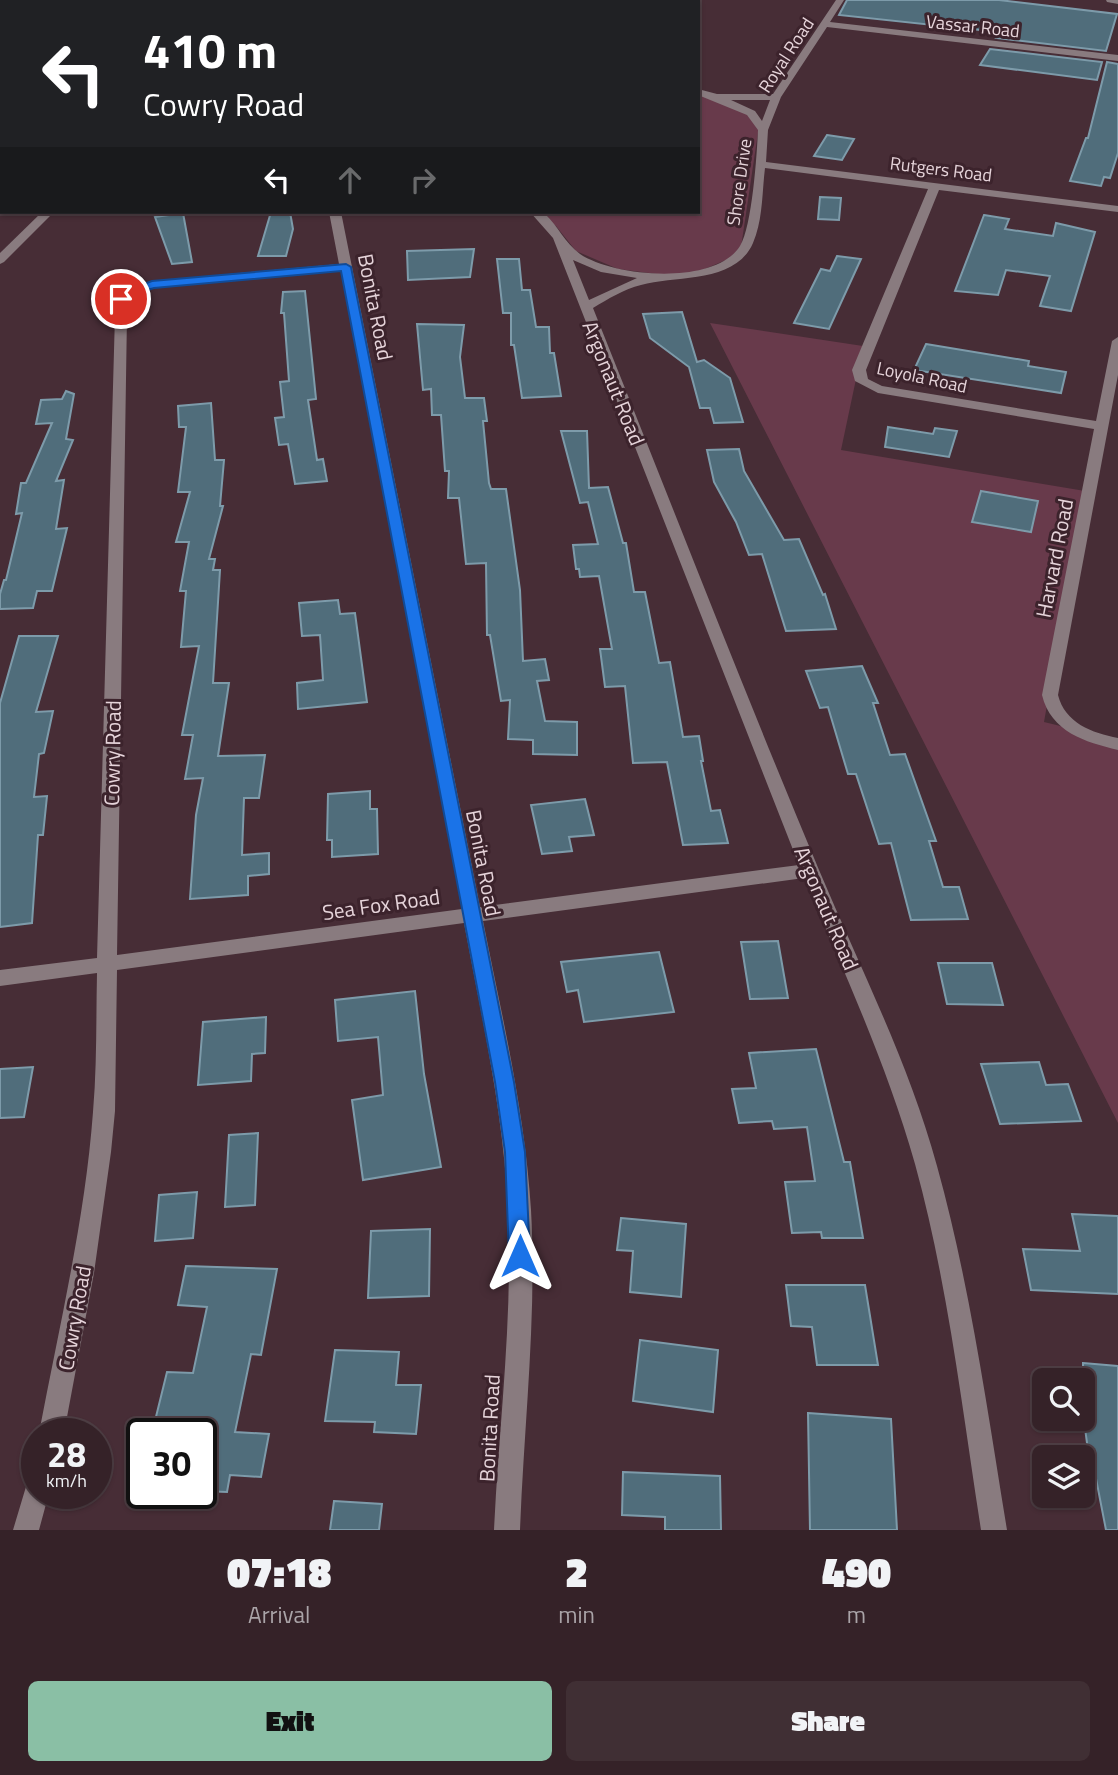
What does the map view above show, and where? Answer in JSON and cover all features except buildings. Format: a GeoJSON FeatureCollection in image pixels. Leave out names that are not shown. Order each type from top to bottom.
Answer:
{"type":"FeatureCollection","features":[{"type":"Feature","properties":{"kind":"street","name":"Royal Road"},"geometry":{"type":"LineString","coordinates":[[763,130],[776,97],[840,0]]}},
{"type":"Feature","properties":{"kind":"street"},"geometry":{"type":"LineString","coordinates":[[1110,0],[1118,1]]}},
{"type":"Feature","properties":{"kind":"street","name":"Vassar Road"},"geometry":{"type":"LineString","coordinates":[[824,24],[1118,58]]}},
{"type":"Feature","properties":{"kind":"street","name":"Shore Drive"},"geometry":{"type":"LineString","coordinates":[[558,237],[585,308],[618,289],[662,276],[711,269],[734,258],[743,249],[755,206],[763,130],[751,113],[717,97],[700,93]]}},
{"type":"Feature","properties":{"kind":"street","name":"Shore Drive"},"geometry":{"type":"LineString","coordinates":[[717,97],[776,97]]}},
{"type":"Feature","properties":{"kind":"street","name":"Rutgers Road"},"geometry":{"type":"LineString","coordinates":[[759,164],[1118,209]]}},
{"type":"Feature","properties":{"kind":"street","name":"Loyola Road"},"geometry":{"type":"LineString","coordinates":[[935,186],[859,370],[862,381],[878,389],[1101,426]]}},
{"type":"Feature","properties":{"kind":"street"},"geometry":{"type":"LineString","coordinates":[[0,260],[46,214]]}},
{"type":"Feature","properties":{"kind":"street","name":"Bonita Road"},"geometry":{"type":"LineString","coordinates":[[335,214],[505,1082],[515,1152],[520,1228],[520,1311],[506,1530]]}},
{"type":"Feature","properties":{"kind":"street","name":"Shore Drive"},"geometry":{"type":"LineString","coordinates":[[539,214],[546,218],[568,251],[595,265],[638,275],[662,276]]}},
{"type":"Feature","properties":{"kind":"street","name":"Cowry Road"},"geometry":{"type":"LineString","coordinates":[[54,1418],[72,1341],[95,1197],[104,1111],[119,467],[121,315],[117,306],[128,293],[152,285],[346,267]]}},
{"type":"Feature","properties":{"kind":"street","name":"Argonaut Road"},"geometry":{"type":"LineString","coordinates":[[585,308],[810,870],[880,1032],[926,1165],[953,1279],[994,1530]]}},
{"type":"Feature","properties":{"kind":"street","name":"Harvard Road"},"geometry":{"type":"LineString","coordinates":[[1118,341],[1050,695],[1057,713],[1069,725],[1086,735],[1118,744]]}},
{"type":"Feature","properties":{"kind":"street","name":"Sea Fox Road"},"geometry":{"type":"LineString","coordinates":[[0,978],[810,870]]}},
{"type":"Feature","properties":{"kind":"street"},"geometry":{"type":"LineString","coordinates":[[26,1530],[32,1509]]}},
{"type":"Feature","properties":{"kind":"shaded area"},"geometry":{"type":"Polygon","coordinates":[[[700,95],[760,119],[740,254],[700,271],[685,274],[618,269],[576,251],[556,226],[531,214],[700,214],[700,95]]]}},
{"type":"Feature","properties":{"kind":"shaded area"},"geometry":{"type":"Polygon","coordinates":[[[710,323],[863,346],[841,450],[1085,491],[1044,722],[1118,740],[1118,1123],[710,323]]]}},
{"type":"Feature","properties":{"kind":"route"},"geometry":{"type":"LineString","coordinates":[[121,299],[139,288],[152,285],[346,267],[505,1082],[515,1152],[520,1256]]}}]}
